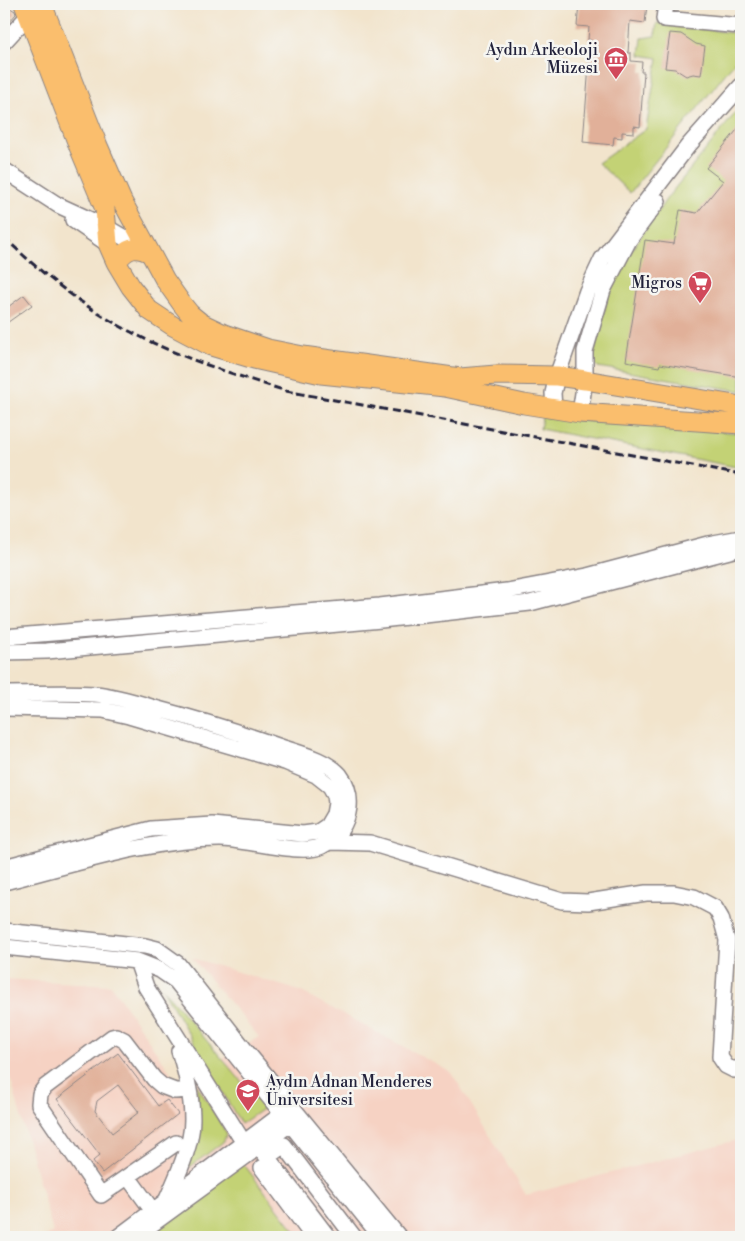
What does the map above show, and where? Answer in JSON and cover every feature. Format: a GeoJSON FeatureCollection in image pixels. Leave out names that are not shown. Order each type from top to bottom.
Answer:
{"type":"FeatureCollection","features":[{"type":"Feature","properties":{"kind":"main road"},"geometry":{"type":"LineString","coordinates":[[31,8],[79,147],[106,209],[107,236],[116,262],[149,310],[173,326],[211,346],[254,359],[321,374],[444,387],[580,413],[741,424]]}},
{"type":"Feature","properties":{"kind":"main road"},"geometry":{"type":"LineString","coordinates":[[31,8],[98,146],[145,250],[182,304],[201,323],[224,334],[268,349],[303,356],[460,378],[496,375],[557,376],[741,406]]}},
{"type":"Feature","properties":{"kind":"main road"},"geometry":{"type":"LineString","coordinates":[[116,262],[122,254],[132,249],[145,250]]}},
{"type":"Feature","properties":{"kind":"main road"},"geometry":{"type":"LineString","coordinates":[[138,295],[148,297],[155,294],[166,280]]}},
{"type":"Feature","properties":{"kind":"main road"},"geometry":{"type":"LineString","coordinates":[[602,413],[599,402],[600,392],[606,383]]}},
{"type":"Feature","properties":{"kind":"street"},"geometry":{"type":"LineString","coordinates":[[666,4],[664,18],[741,26]]}},
{"type":"Feature","properties":{"kind":"street"},"geometry":{"type":"LineString","coordinates":[[6,36],[31,8]]}},
{"type":"Feature","properties":{"kind":"street"},"geometry":{"type":"LineString","coordinates":[[554,409],[557,376],[587,292],[602,258],[688,146],[741,86]]}},
{"type":"Feature","properties":{"kind":"street"},"geometry":{"type":"LineString","coordinates":[[580,413],[585,380],[585,351],[603,290],[629,240],[681,170],[741,100]]}},
{"type":"Feature","properties":{"kind":"street"},"geometry":{"type":"LineString","coordinates":[[4,170],[107,236],[145,250]]}},
{"type":"Feature","properties":{"kind":"street"},"geometry":{"type":"LineString","coordinates":[[4,638],[380,606],[507,591],[587,576],[708,544],[741,538]]}},
{"type":"Feature","properties":{"kind":"street"},"geometry":{"type":"LineString","coordinates":[[4,652],[47,651],[382,620],[530,603],[741,548]]}},
{"type":"Feature","properties":{"kind":"street"},"geometry":{"type":"LineString","coordinates":[[4,694],[96,694],[123,699],[224,727],[312,758],[330,767],[340,776],[346,786],[350,799],[346,821],[339,834],[319,848],[302,848],[221,839],[153,845],[4,882]]}},
{"type":"Feature","properties":{"kind":"street"},"geometry":{"type":"LineString","coordinates":[[4,708],[103,710],[138,718],[286,762],[316,775],[330,786],[335,795],[336,803],[334,814],[327,826],[318,832],[302,834],[212,825],[151,829],[4,867]]}},
{"type":"Feature","properties":{"kind":"street"},"geometry":{"type":"LineString","coordinates":[[346,821],[370,842]]}},
{"type":"Feature","properties":{"kind":"street"},"geometry":{"type":"LineString","coordinates":[[330,842],[370,842],[562,901],[588,902],[646,893],[674,893],[694,897],[715,908],[721,918],[727,940],[720,1057],[726,1066],[734,1070],[741,1067]]}},
{"type":"Feature","properties":{"kind":"street"},"geometry":{"type":"LineString","coordinates":[[4,931],[135,945],[157,950],[178,964],[289,1117],[381,1237]]}},
{"type":"Feature","properties":{"kind":"street"},"geometry":{"type":"LineString","coordinates":[[4,946],[137,962],[160,970],[176,981],[289,1117],[399,1237]]}},
{"type":"Feature","properties":{"kind":"street"},"geometry":{"type":"LineString","coordinates":[[137,962],[146,987],[174,1032],[313,1237]]}},
{"type":"Feature","properties":{"kind":"street"},"geometry":{"type":"LineString","coordinates":[[135,1237],[156,1215],[166,1200],[181,1168],[191,1136],[189,1090],[174,1032]]}},
{"type":"Feature","properties":{"kind":"street"},"geometry":{"type":"LineString","coordinates":[[176,1142],[101,1195],[39,1104],[39,1097],[42,1090],[112,1037],[116,1036],[124,1040],[154,1079],[162,1086],[175,1091],[189,1090]]}},
{"type":"Feature","properties":{"kind":"street"},"geometry":{"type":"LineString","coordinates":[[118,1237],[156,1215],[255,1150],[289,1117]]}},
{"type":"Feature","properties":{"kind":"street"},"geometry":{"type":"LineString","coordinates":[[166,1200],[255,1150],[284,1146],[354,1237]]}},
{"type":"Feature","properties":{"kind":"street"},"geometry":{"type":"LineString","coordinates":[[255,1150],[328,1237]]}},
{"type":"Feature","properties":{"kind":"street"},"geometry":{"type":"LineString","coordinates":[[128,1177],[156,1215]]}},
{"type":"Feature","properties":{"kind":"shaded area","name":"Aydın Adnan Menderes Üniversitesi"},"geometry":{"type":"Polygon","coordinates":[[[192,958],[300,991],[452,1073],[526,1195],[741,1139],[741,1237],[44,1237],[53,1232],[4,1055],[4,979],[111,985],[179,1085],[259,1037],[192,958]]]}},
{"type":"Feature","properties":{"kind":"green space"},"geometry":{"type":"Polygon","coordinates":[[[657,23],[741,34],[741,54],[630,193],[598,163],[646,129],[658,58],[640,55],[642,38],[655,36],[657,23]]]}},
{"type":"Feature","properties":{"kind":"green space"},"geometry":{"type":"Polygon","coordinates":[[[741,106],[741,391],[598,367],[592,361],[612,279],[667,198],[741,106]]]}},
{"type":"Feature","properties":{"kind":"green space"},"geometry":{"type":"Polygon","coordinates":[[[542,417],[741,433],[741,468],[540,429],[542,417]]]}},
{"type":"Feature","properties":{"kind":"green space"},"geometry":{"type":"Polygon","coordinates":[[[162,988],[264,1108],[241,1124],[162,988]]]}},
{"type":"Feature","properties":{"kind":"green space"},"geometry":{"type":"Polygon","coordinates":[[[196,1085],[227,1134],[223,1142],[190,1167],[188,1163],[198,1102],[196,1085]]]}},
{"type":"Feature","properties":{"kind":"green space"},"geometry":{"type":"Polygon","coordinates":[[[242,1162],[300,1237],[150,1237],[146,1232],[242,1162]]]}},
{"type":"Feature","properties":{"kind":"building"},"geometry":{"type":"Polygon","coordinates":[[[4,4],[15,11],[16,14],[4,28],[4,4]]]}},
{"type":"Feature","properties":{"kind":"building","name":"Aydın Arkeoloji Müzesi"},"geometry":{"type":"Polygon","coordinates":[[[579,4],[647,4],[645,23],[630,21],[628,53],[631,53],[631,61],[642,62],[641,72],[644,72],[640,127],[634,126],[634,133],[622,132],[622,138],[614,137],[613,145],[583,142],[591,40],[588,40],[589,27],[577,26],[579,4]]]}},
{"type":"Feature","properties":{"kind":"building"},"geometry":{"type":"Polygon","coordinates":[[[670,33],[681,34],[696,44],[705,46],[701,75],[693,74],[686,76],[675,69],[665,68],[670,33]]]}},
{"type":"Feature","properties":{"kind":"building"},"geometry":{"type":"Polygon","coordinates":[[[741,125],[741,377],[660,364],[659,367],[626,361],[645,240],[674,244],[680,210],[697,213],[723,181],[706,168],[741,125]]]}},
{"type":"Feature","properties":{"kind":"building"},"geometry":{"type":"Polygon","coordinates":[[[24,295],[32,305],[4,325],[4,310],[24,295]]]}},
{"type":"Feature","properties":{"kind":"building"},"geometry":{"type":"Polygon","coordinates":[[[118,1053],[158,1106],[167,1100],[178,1114],[102,1173],[93,1161],[100,1155],[57,1099],[118,1053]],[[118,1085],[97,1101],[95,1111],[112,1133],[139,1112],[118,1085]]]}},
{"type":"Feature","properties":{"kind":"railway"},"geometry":{"type":"LineString","coordinates":[[4,237],[67,292],[120,326],[157,345],[211,366],[286,391],[741,475]]}},
{"type":"Feature","properties":{"kind":"place","name":"Aydın Arkeoloji Müzesi"},"geometry":{"type":"Point","coordinates":[616,80]}},
{"type":"Feature","properties":{"kind":"place","name":"Migros"},"geometry":{"type":"Point","coordinates":[700,304]}},
{"type":"Feature","properties":{"kind":"place","name":"Aydın Adnan Menderes Üniversitesi"},"geometry":{"type":"Point","coordinates":[248,1112]}}]}
